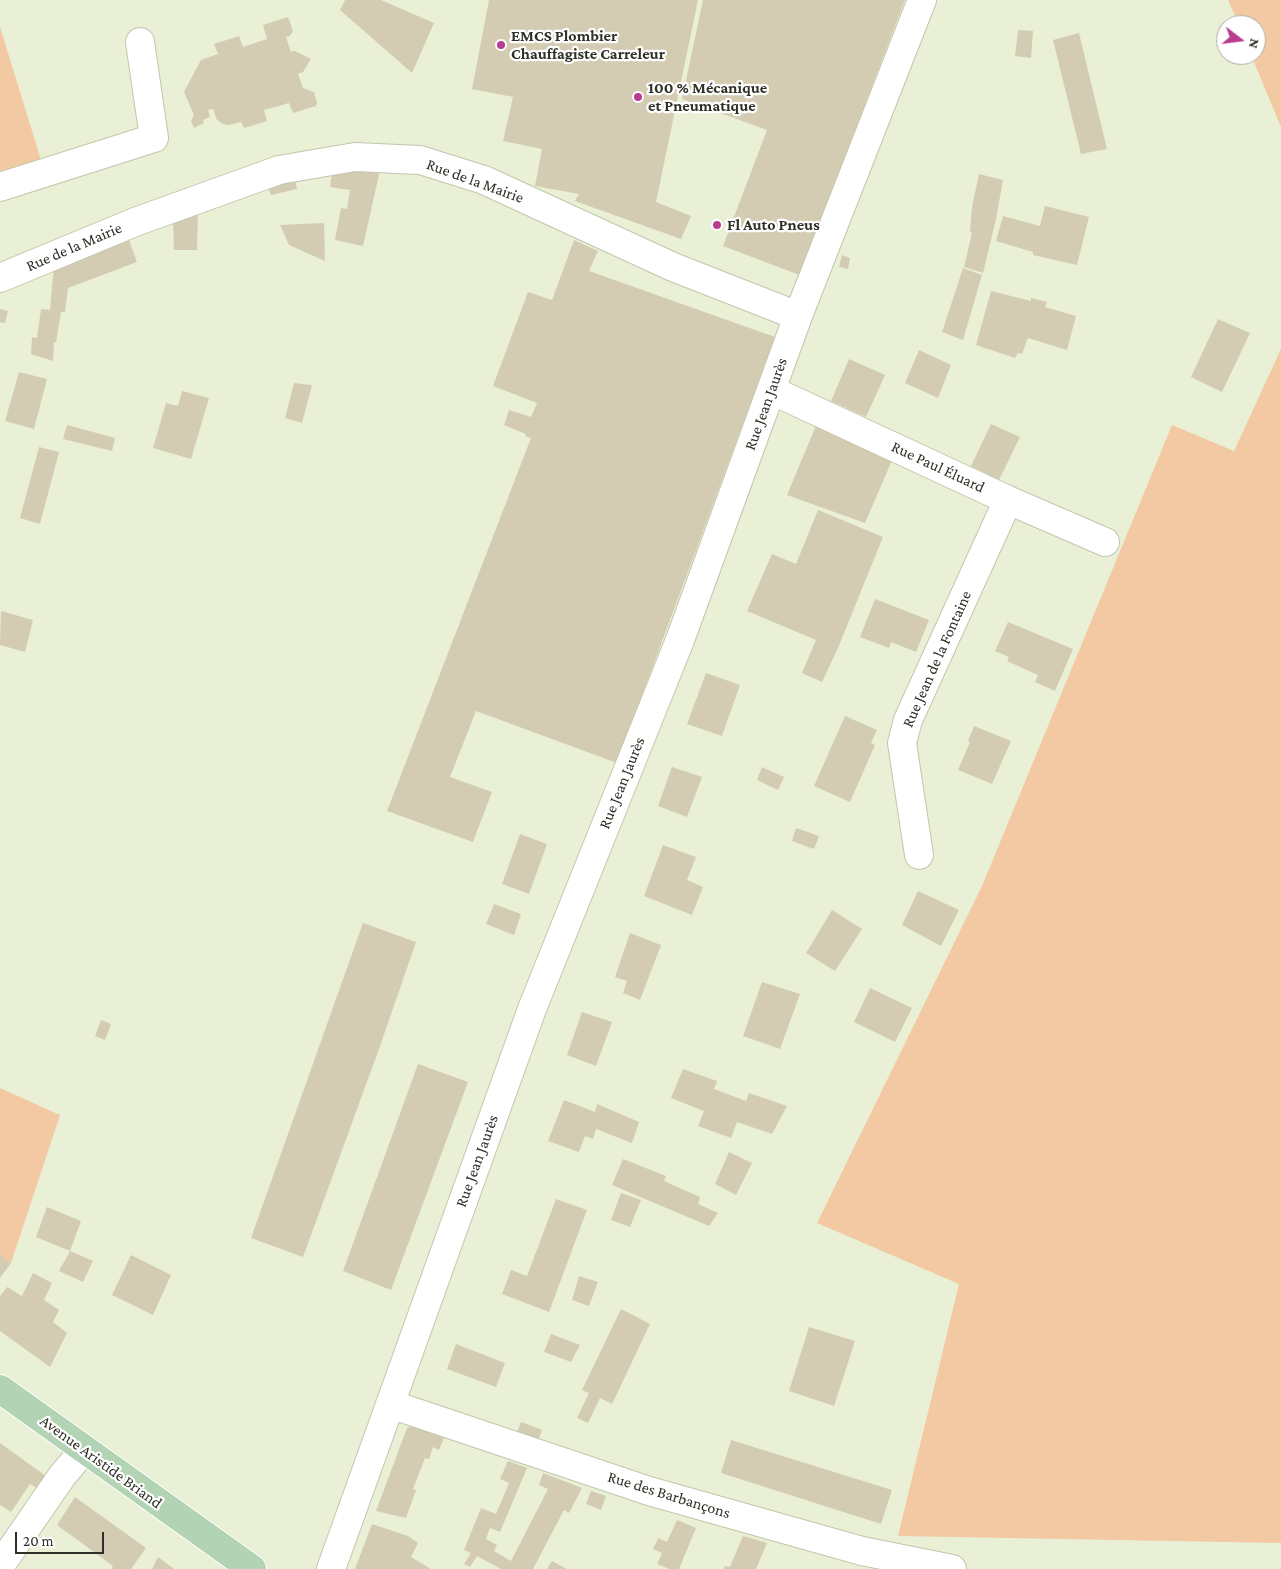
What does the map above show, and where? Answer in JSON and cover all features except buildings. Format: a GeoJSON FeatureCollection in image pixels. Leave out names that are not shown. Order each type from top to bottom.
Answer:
{"type":"FeatureCollection","features":[{"type":"Feature","properties":{"kind":"main road","name":"Avenue Aristide Briand"},"geometry":{"type":"LineString","coordinates":[[0,1389],[252,1569]]}},
{"type":"Feature","properties":{"kind":"street","name":"Rue Jean Jaurès"},"geometry":{"type":"LineString","coordinates":[[331,1569],[532,1009],[680,640],[798,316],[922,0]]}},
{"type":"Feature","properties":{"kind":"street"},"geometry":{"type":"LineString","coordinates":[[0,187],[154,138],[140,42]]}},
{"type":"Feature","properties":{"kind":"street","name":"Rue de la Mairie"},"geometry":{"type":"LineString","coordinates":[[0,278],[135,222],[279,170],[355,157],[420,160],[484,180],[673,267],[798,316]]}},
{"type":"Feature","properties":{"kind":"street","name":"Rue Paul Éluard"},"geometry":{"type":"LineString","coordinates":[[772,390],[1008,500],[1105,542]]}},
{"type":"Feature","properties":{"kind":"street","name":"Rue Jean de la Fontaine"},"geometry":{"type":"LineString","coordinates":[[919,855],[902,743],[908,720],[1008,500]]}},
{"type":"Feature","properties":{"kind":"street","name":"Rue des Barbançons"},"geometry":{"type":"LineString","coordinates":[[390,1404],[649,1491],[862,1552],[952,1569]]}},
{"type":"Feature","properties":{"kind":"street"},"geometry":{"type":"LineString","coordinates":[[0,1566],[62,1476],[84,1450]]}},
{"type":"Feature","properties":{"kind":"shaded area"},"geometry":{"type":"Polygon","coordinates":[[[1228,0],[1281,0],[1281,127],[1255,65],[1266,65],[1266,15],[1235,15],[1228,0]]]}},
{"type":"Feature","properties":{"kind":"shaded area"},"geometry":{"type":"Polygon","coordinates":[[[0,27],[41,160],[0,173],[0,27]]]}},
{"type":"Feature","properties":{"kind":"shaded area"},"geometry":{"type":"Polygon","coordinates":[[[1281,349],[1281,1543],[898,1536],[959,1284],[817,1223],[982,886],[1172,425],[1234,451],[1281,349]]]}},
{"type":"Feature","properties":{"kind":"shaded area"},"geometry":{"type":"Polygon","coordinates":[[[0,1088],[60,1115],[11,1263],[0,1256],[0,1088]]]}},
{"type":"Feature","properties":{"kind":"place","name":"EMCS Plombier Chauffagiste Carreleur"},"geometry":{"type":"Point","coordinates":[501,45]}},
{"type":"Feature","properties":{"kind":"place","name":"100 % Mécanique et Pneumatique"},"geometry":{"type":"Point","coordinates":[638,97]}},
{"type":"Feature","properties":{"kind":"place","name":"Fl Auto Pneus"},"geometry":{"type":"Point","coordinates":[717,225]}}]}
